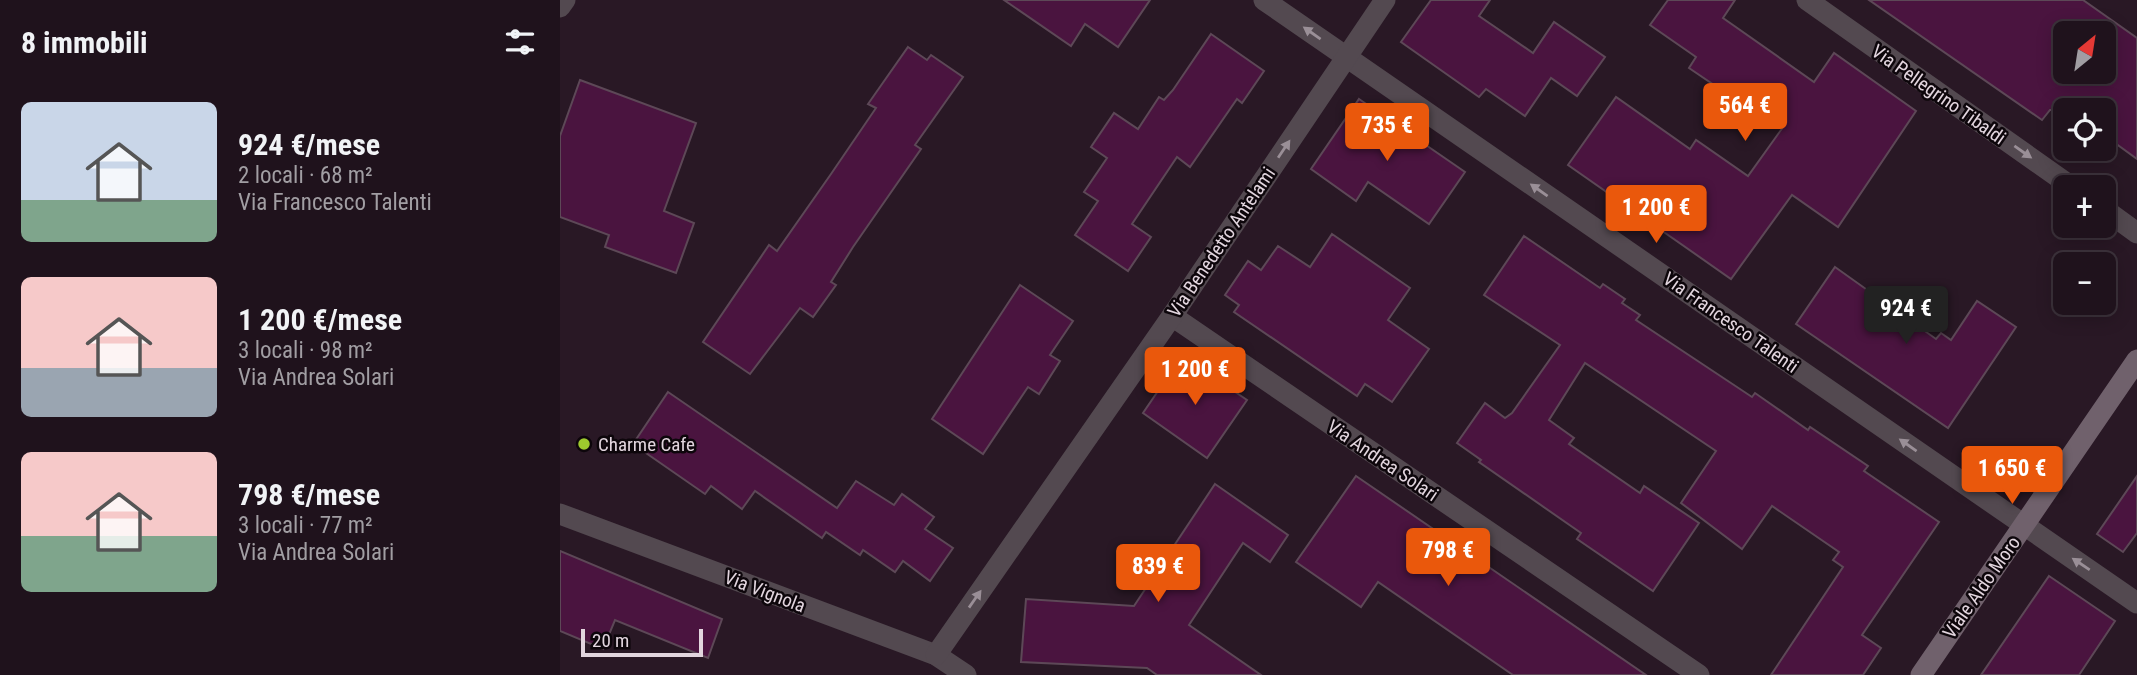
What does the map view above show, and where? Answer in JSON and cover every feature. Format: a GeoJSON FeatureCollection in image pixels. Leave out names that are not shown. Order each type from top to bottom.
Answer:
{"type":"FeatureCollection","features":[{"type":"Feature","properties":{"kind":"main road","name":"Viale Aldo Moro"},"geometry":{"type":"LineString","coordinates":[[1921,675],[2137,360]]}},
{"type":"Feature","properties":{"kind":"street"},"geometry":{"type":"LineString","coordinates":[[560,8],[565,0]]}},
{"type":"Feature","properties":{"kind":"street","name":"Via Francesco Talenti"},"geometry":{"type":"LineString","coordinates":[[1264,0],[2137,603]]}},
{"type":"Feature","properties":{"kind":"street","name":"Via Benedetto Antelami"},"geometry":{"type":"LineString","coordinates":[[936,656],[1172,316],[1385,0]]}},
{"type":"Feature","properties":{"kind":"street","name":"Via Pellegrino Tibaldi"},"geometry":{"type":"LineString","coordinates":[[1807,0],[2055,175]]}},
{"type":"Feature","properties":{"kind":"street"},"geometry":{"type":"LineString","coordinates":[[2116,218],[2137,233]]}},
{"type":"Feature","properties":{"kind":"street","name":"Via Andrea Solari"},"geometry":{"type":"LineString","coordinates":[[1172,316],[1699,675]]}},
{"type":"Feature","properties":{"kind":"street","name":"Via Vignola"},"geometry":{"type":"LineString","coordinates":[[560,514],[936,656],[966,675]]}},
{"type":"Feature","properties":{"kind":"building"},"geometry":{"type":"Polygon","coordinates":[[[1004,0],[1150,0],[1118,47],[1085,24],[1071,46],[1004,0]]]}},
{"type":"Feature","properties":{"kind":"building"},"geometry":{"type":"Polygon","coordinates":[[[1431,0],[1490,0],[1479,16],[1533,53],[1554,22],[1605,57],[1577,96],[1551,78],[1525,116],[1486,89],[1479,97],[1401,42],[1431,0]]]}},
{"type":"Feature","properties":{"kind":"building"},"geometry":{"type":"Polygon","coordinates":[[[1668,0],[1735,0],[1723,18],[1814,82],[1834,53],[1916,111],[1838,227],[1792,195],[1731,279],[1568,165],[1616,97],[1690,149],[1696,140],[1748,176],[1786,123],[1731,85],[1726,93],[1689,68],[1696,57],[1650,25],[1668,0]]]}},
{"type":"Feature","properties":{"kind":"building"},"geometry":{"type":"Polygon","coordinates":[[[1869,0],[2083,0],[2113,21],[2053,21],[2053,84],[2116,84],[2116,23],[2137,38],[2137,159],[2116,144],[2116,98],[2053,98],[2053,110],[2042,120],[1869,0]]]}},
{"type":"Feature","properties":{"kind":"building"},"geometry":{"type":"Polygon","coordinates":[[[1211,34],[1264,71],[1242,103],[1237,99],[1190,167],[1177,157],[1132,224],[1151,237],[1128,271],[1075,235],[1098,201],[1084,192],[1107,158],[1091,147],[1114,113],[1138,129],[1159,97],[1164,100],[1173,90],[1211,34]]]}},
{"type":"Feature","properties":{"kind":"building"},"geometry":{"type":"Polygon","coordinates":[[[908,47],[927,60],[931,55],[963,77],[915,145],[921,149],[831,282],[836,285],[813,317],[800,308],[750,374],[703,342],[769,245],[777,251],[831,174],[876,108],[868,104],[908,47]]]}},
{"type":"Feature","properties":{"kind":"building"},"geometry":{"type":"Polygon","coordinates":[[[580,80],[696,123],[664,211],[694,223],[676,273],[605,247],[609,235],[560,217],[560,136],[580,80]]]}},
{"type":"Feature","properties":{"kind":"building"},"geometry":{"type":"Polygon","coordinates":[[[1359,99],[1465,172],[1429,224],[1368,182],[1356,201],[1311,169],[1359,99]]]}},
{"type":"Feature","properties":{"kind":"building"},"geometry":{"type":"Polygon","coordinates":[[[1332,234],[1410,288],[1388,320],[1429,349],[1392,402],[1365,384],[1357,396],[1234,312],[1239,305],[1225,295],[1248,261],[1261,270],[1278,246],[1310,267],[1332,234]]]}},
{"type":"Feature","properties":{"kind":"building"},"geometry":{"type":"Polygon","coordinates":[[[1524,236],[1600,288],[1603,284],[1625,299],[1622,303],[1640,315],[1636,320],[1752,397],[1755,393],[1808,430],[1810,427],[1868,466],[1864,471],[1939,522],[1862,635],[1881,648],[1863,675],[1771,675],[1843,567],[1833,560],[1839,552],[1772,506],[1742,549],[1681,503],[1716,451],[1585,363],[1549,420],[1574,438],[1569,444],[1640,493],[1644,486],[1699,523],[1653,591],[1577,539],[1581,533],[1479,462],[1481,460],[1457,443],[1485,403],[1505,418],[1512,413],[1560,345],[1484,295],[1524,236]]]}},
{"type":"Feature","properties":{"kind":"building"},"geometry":{"type":"Polygon","coordinates":[[[1835,267],[1936,339],[1941,333],[1951,340],[1977,301],[2016,327],[1948,428],[1796,324],[1835,267]]]}},
{"type":"Feature","properties":{"kind":"building"},"geometry":{"type":"Polygon","coordinates":[[[1020,285],[1073,321],[1050,355],[1060,361],[1039,394],[1028,387],[983,454],[932,419],[1020,285]]]}},
{"type":"Feature","properties":{"kind":"building"},"geometry":{"type":"Polygon","coordinates":[[[1182,356],[1247,400],[1207,458],[1143,413],[1182,356]]]}},
{"type":"Feature","properties":{"kind":"building"},"geometry":{"type":"Polygon","coordinates":[[[668,392],[837,508],[856,481],[894,505],[902,494],[934,517],[925,529],[953,548],[930,581],[903,561],[895,572],[863,550],[860,555],[826,532],[822,538],[755,491],[742,509],[711,486],[705,494],[633,444],[668,392]]]}},
{"type":"Feature","properties":{"kind":"building"},"geometry":{"type":"Polygon","coordinates":[[[1356,476],[1646,675],[1513,675],[1378,582],[1361,607],[1296,562],[1356,476]]]}},
{"type":"Feature","properties":{"kind":"building"},"geometry":{"type":"Polygon","coordinates":[[[2137,476],[2137,533],[2123,552],[2097,534],[2137,476]]]}},
{"type":"Feature","properties":{"kind":"building"},"geometry":{"type":"Polygon","coordinates":[[[1215,484],[1288,535],[1270,562],[1243,543],[1189,625],[1261,675],[1157,675],[1147,668],[1021,662],[1026,599],[1134,606],[1215,484]]]}},
{"type":"Feature","properties":{"kind":"building"},"geometry":{"type":"Polygon","coordinates":[[[560,551],[722,619],[708,658],[615,620],[603,649],[560,631],[560,551]]]}},
{"type":"Feature","properties":{"kind":"building"},"geometry":{"type":"Polygon","coordinates":[[[2049,576],[2115,621],[2079,675],[1981,675],[2049,576]]]}},
{"type":"Feature","properties":{"kind":"place","name":"Charme Cafe"},"geometry":{"type":"Point","coordinates":[584,444]}}]}
